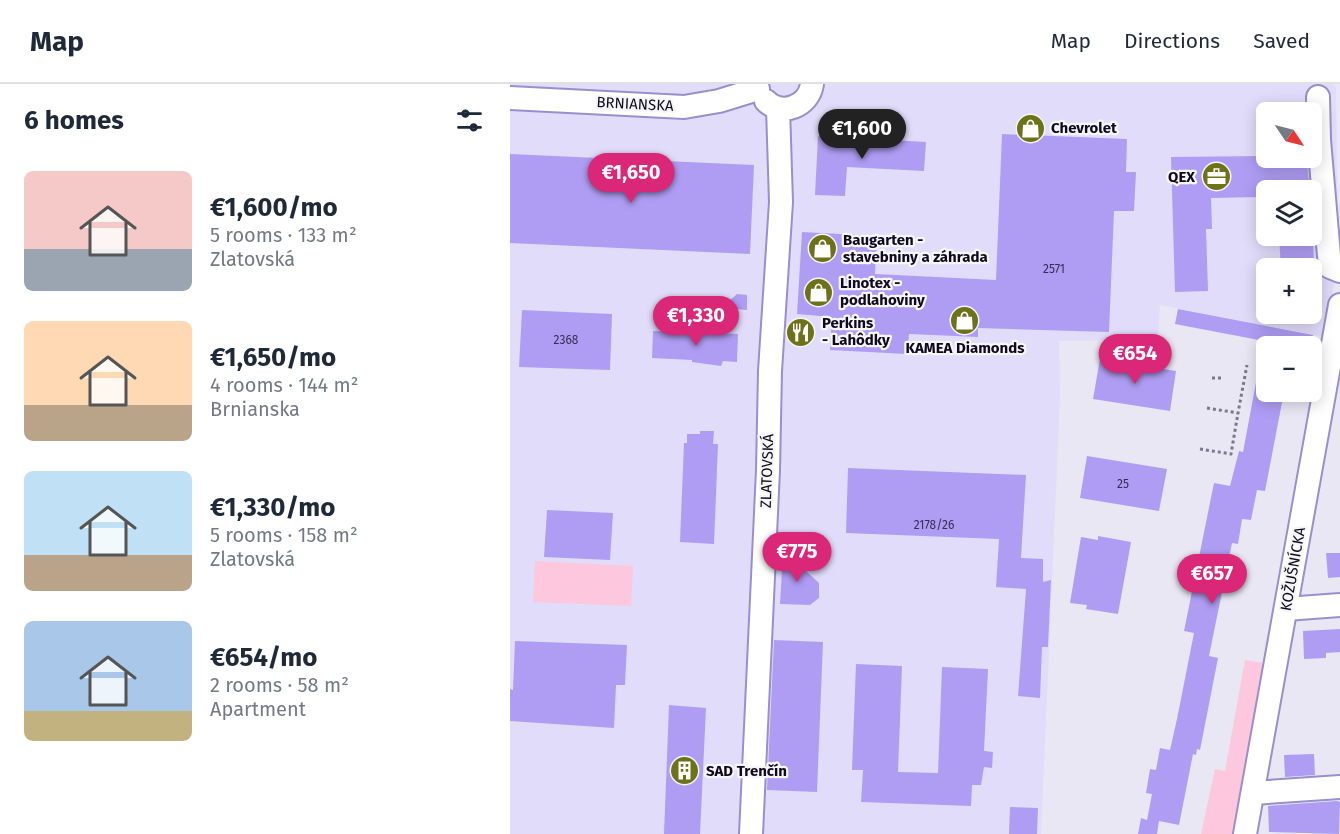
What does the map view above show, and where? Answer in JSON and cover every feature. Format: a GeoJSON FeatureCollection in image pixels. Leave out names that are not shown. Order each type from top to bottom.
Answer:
{"type":"FeatureCollection","features":[{"type":"Feature","properties":{"kind":"street"},"geometry":{"type":"LineString","coordinates":[[757,87],[769,105],[778,108],[799,105],[807,98],[812,84]]}},
{"type":"Feature","properties":{"kind":"street","name":"BRNIANSKA"},"geometry":{"type":"LineString","coordinates":[[510,98],[684,106],[719,101],[757,87]]}},
{"type":"Feature","properties":{"kind":"street"},"geometry":{"type":"LineString","coordinates":[[1318,96],[1319,140],[1330,267],[1340,271]]}},
{"type":"Feature","properties":{"kind":"street","name":"ZLATOVSKÁ"},"geometry":{"type":"LineString","coordinates":[[751,834],[768,470],[770,371],[781,202],[782,157],[778,108]]}},
{"type":"Feature","properties":{"kind":"street","name":"KOŽUŠNÍCKA"},"geometry":{"type":"LineString","coordinates":[[1245,834],[1340,305]]}},
{"type":"Feature","properties":{"kind":"street"},"geometry":{"type":"LineString","coordinates":[[1286,609],[1340,606]]}},
{"type":"Feature","properties":{"kind":"street"},"geometry":{"type":"LineString","coordinates":[[1253,793],[1340,787]]}},
{"type":"Feature","properties":{"kind":"path"},"geometry":{"type":"LineString","coordinates":[[1200,449],[1232,454],[1247,365]]}},
{"type":"Feature","properties":{"kind":"path"},"geometry":{"type":"LineString","coordinates":[[1212,378],[1221,378]]}},
{"type":"Feature","properties":{"kind":"path"},"geometry":{"type":"LineString","coordinates":[[1207,408],[1238,413]]}},
{"type":"Feature","properties":{"kind":"shaded area"},"geometry":{"type":"Polygon","coordinates":[[[510,84],[1332,84],[1336,87],[1338,263],[1325,337],[1258,324],[1322,324],[1322,258],[1256,258],[1256,324],[1160,305],[1158,340],[1059,341],[1060,397],[1041,834],[510,834],[510,84]]]}},
{"type":"Feature","properties":{"kind":"shaded area"},"geometry":{"type":"Polygon","coordinates":[[[535,561],[633,566],[631,606],[533,602],[535,561]]]}},
{"type":"Feature","properties":{"kind":"shaded area"},"geometry":{"type":"Polygon","coordinates":[[[1245,660],[1276,665],[1246,834],[1201,834],[1215,769],[1225,771],[1245,660]]]}},
{"type":"Feature","properties":{"kind":"building"},"geometry":{"type":"Polygon","coordinates":[[[1002,134],[1127,139],[1126,172],[1136,172],[1134,211],[1114,211],[1109,332],[978,328],[978,337],[909,334],[907,354],[830,350],[832,317],[797,314],[802,232],[877,236],[875,274],[996,280],[1002,134]]]}},
{"type":"Feature","properties":{"kind":"building"},"geometry":{"type":"Polygon","coordinates":[[[818,136],[926,142],[924,171],[847,167],[845,196],[815,195],[818,136]]]}},
{"type":"Feature","properties":{"kind":"building"},"geometry":{"type":"Polygon","coordinates":[[[510,154],[754,165],[750,254],[510,243],[510,154]]]}},
{"type":"Feature","properties":{"kind":"building"},"geometry":{"type":"Polygon","coordinates":[[[1256,156],[1256,168],[1308,168],[1309,180],[1256,180],[1256,197],[1211,198],[1212,229],[1206,229],[1208,291],[1175,292],[1171,157],[1256,156]]]}},
{"type":"Feature","properties":{"kind":"building"},"geometry":{"type":"Polygon","coordinates":[[[1280,246],[1313,246],[1314,258],[1280,258],[1280,246]]]}},
{"type":"Feature","properties":{"kind":"building"},"geometry":{"type":"Polygon","coordinates":[[[737,294],[747,295],[747,310],[722,308],[737,294]]]}},
{"type":"Feature","properties":{"kind":"building"},"geometry":{"type":"Polygon","coordinates":[[[1178,309],[1313,335],[1256,336],[1256,339],[1175,324],[1178,309]]]}},
{"type":"Feature","properties":{"kind":"building"},"geometry":{"type":"Polygon","coordinates":[[[522,310],[612,314],[610,370],[519,367],[522,310]]]}},
{"type":"Feature","properties":{"kind":"building"},"geometry":{"type":"Polygon","coordinates":[[[653,331],[738,334],[737,362],[723,361],[721,366],[692,362],[692,360],[652,358],[653,331]]]}},
{"type":"Feature","properties":{"kind":"building"},"geometry":{"type":"Polygon","coordinates":[[[1100,359],[1176,371],[1170,411],[1093,399],[1100,359]]]}},
{"type":"Feature","properties":{"kind":"building"},"geometry":{"type":"Polygon","coordinates":[[[1256,382],[1256,402],[1282,402],[1265,491],[1257,490],[1251,520],[1242,519],[1238,544],[1232,543],[1209,656],[1218,658],[1200,750],[1197,749],[1196,755],[1193,754],[1179,825],[1159,821],[1157,834],[1138,834],[1141,818],[1147,820],[1152,794],[1146,793],[1150,769],[1156,770],[1160,748],[1170,750],[1177,719],[1194,633],[1184,631],[1214,483],[1230,486],[1239,451],[1243,452],[1256,382]]]}},
{"type":"Feature","properties":{"kind":"building"},"geometry":{"type":"Polygon","coordinates":[[[700,431],[714,431],[713,444],[718,444],[714,544],[680,542],[684,443],[687,443],[687,434],[700,434],[700,431]]]}},
{"type":"Feature","properties":{"kind":"building"},"geometry":{"type":"Polygon","coordinates":[[[1087,456],[1167,469],[1159,511],[1080,498],[1087,456]]]}},
{"type":"Feature","properties":{"kind":"building"},"geometry":{"type":"Polygon","coordinates":[[[848,468],[1026,475],[1021,558],[1043,559],[1043,582],[1051,580],[1048,647],[1042,647],[1040,698],[1018,696],[1026,589],[996,587],[999,539],[846,533],[848,468]]]}},
{"type":"Feature","properties":{"kind":"building"},"geometry":{"type":"Polygon","coordinates":[[[547,510],[613,513],[610,560],[544,557],[547,510]]]}},
{"type":"Feature","properties":{"kind":"building"},"geometry":{"type":"Polygon","coordinates":[[[1098,536],[1131,542],[1118,614],[1086,609],[1087,605],[1070,603],[1081,537],[1098,540],[1098,536]]]}},
{"type":"Feature","properties":{"kind":"building"},"geometry":{"type":"Polygon","coordinates":[[[783,553],[802,554],[802,571],[806,571],[819,583],[819,598],[810,605],[780,604],[783,553]]]}},
{"type":"Feature","properties":{"kind":"building"},"geometry":{"type":"Polygon","coordinates":[[[1326,553],[1340,553],[1340,577],[1328,578],[1326,553]]]}},
{"type":"Feature","properties":{"kind":"building"},"geometry":{"type":"Polygon","coordinates":[[[1340,629],[1340,652],[1326,653],[1326,658],[1304,659],[1303,631],[1340,629]]]}},
{"type":"Feature","properties":{"kind":"building"},"geometry":{"type":"Polygon","coordinates":[[[774,640],[823,642],[817,792],[767,790],[774,640]]]}},
{"type":"Feature","properties":{"kind":"building"},"geometry":{"type":"Polygon","coordinates":[[[515,641],[627,645],[625,685],[616,685],[614,728],[510,721],[510,689],[513,690],[515,641]]]}},
{"type":"Feature","properties":{"kind":"building"},"geometry":{"type":"Polygon","coordinates":[[[856,664],[902,666],[898,772],[938,773],[942,667],[988,669],[984,751],[993,752],[992,768],[984,767],[981,785],[972,785],[971,806],[861,802],[863,770],[852,770],[856,664]]]}},
{"type":"Feature","properties":{"kind":"building","name":"SAD Trenčín"},"geometry":{"type":"Polygon","coordinates":[[[669,705],[706,708],[700,834],[664,834],[669,705]]]}},
{"type":"Feature","properties":{"kind":"building"},"geometry":{"type":"Polygon","coordinates":[[[1314,754],[1315,775],[1285,777],[1284,755],[1314,754]]]}},
{"type":"Feature","properties":{"kind":"building"},"geometry":{"type":"Polygon","coordinates":[[[1340,802],[1339,834],[1269,832],[1268,806],[1340,802]]]}},
{"type":"Feature","properties":{"kind":"building"},"geometry":{"type":"Polygon","coordinates":[[[1010,807],[1038,808],[1037,834],[1009,834],[1010,807]]]}},
{"type":"Feature","properties":{"kind":"place","name":"Chevrolet"},"geometry":{"type":"Point","coordinates":[1030,128]}},
{"type":"Feature","properties":{"kind":"place","name":"QEX"},"geometry":{"type":"Point","coordinates":[1216,177]}},
{"type":"Feature","properties":{"kind":"place","name":"Baugarten - stavebniny a záhrada"},"geometry":{"type":"Point","coordinates":[822,249]}},
{"type":"Feature","properties":{"kind":"place","name":"Linotex - podlahoviny"},"geometry":{"type":"Point","coordinates":[819,292]}},
{"type":"Feature","properties":{"kind":"place","name":"KAMEA Diamonds"},"geometry":{"type":"Point","coordinates":[965,321]}},
{"type":"Feature","properties":{"kind":"place","name":"Perkins - Lahôdky"},"geometry":{"type":"Point","coordinates":[801,332]}},
{"type":"Feature","properties":{"kind":"place","name":"SAD Trenčín"},"geometry":{"type":"Point","coordinates":[685,771]}}]}
